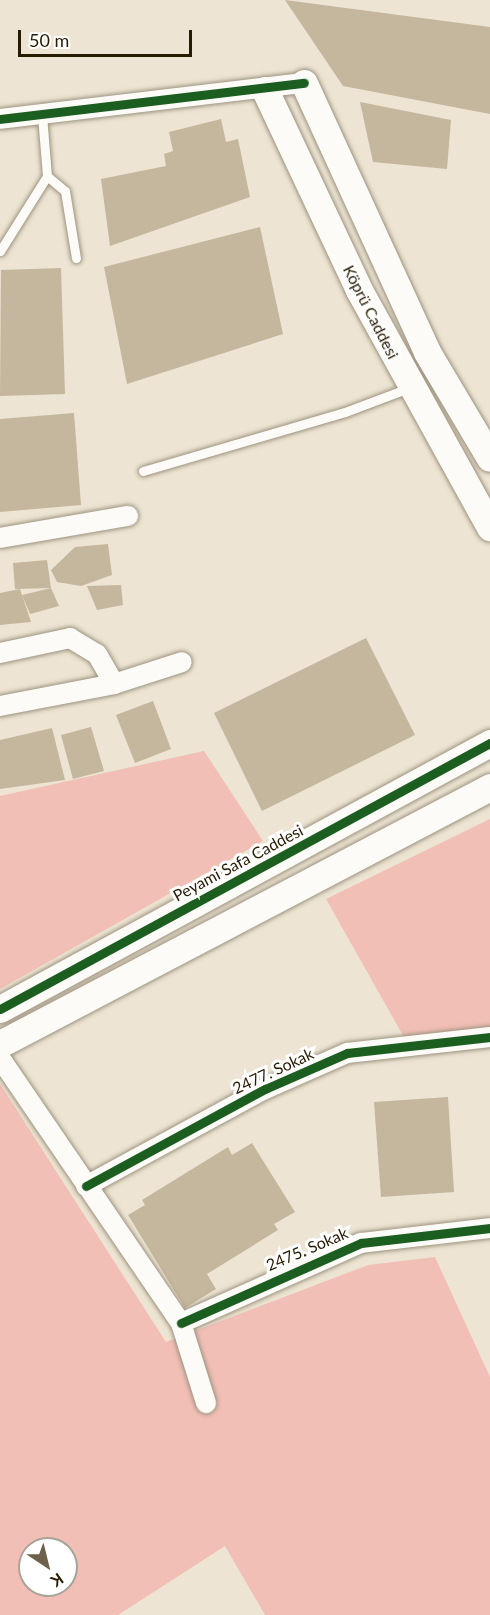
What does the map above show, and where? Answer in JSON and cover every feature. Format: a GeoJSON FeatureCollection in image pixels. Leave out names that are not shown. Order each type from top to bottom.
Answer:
{"type":"FeatureCollection","features":[{"type":"Feature","properties":{"kind":"street"},"geometry":{"type":"LineString","coordinates":[[0,119],[265,90],[304,83]]}},
{"type":"Feature","properties":{"kind":"street","name":"Köprü Caddesi"},"geometry":{"type":"LineString","coordinates":[[304,83],[427,352],[490,459]]}},
{"type":"Feature","properties":{"kind":"street","name":"Köprü Caddesi"},"geometry":{"type":"LineString","coordinates":[[265,90],[359,290],[490,527]]}},
{"type":"Feature","properties":{"kind":"street"},"geometry":{"type":"LineString","coordinates":[[0,538],[128,516]]}},
{"type":"Feature","properties":{"kind":"street"},"geometry":{"type":"LineString","coordinates":[[0,653],[70,638],[96,654],[114,684]]}},
{"type":"Feature","properties":{"kind":"street"},"geometry":{"type":"LineString","coordinates":[[0,706],[114,684],[182,662]]}},
{"type":"Feature","properties":{"kind":"street","name":"Peyami Safa Caddesi"},"geometry":{"type":"LineString","coordinates":[[0,1009],[490,743]]}},
{"type":"Feature","properties":{"kind":"street"},"geometry":{"type":"LineString","coordinates":[[0,1044],[490,787]]}},
{"type":"Feature","properties":{"kind":"street","name":"2477. Sokak"},"geometry":{"type":"LineString","coordinates":[[86,1186],[265,1089],[347,1053],[490,1037]]}},
{"type":"Feature","properties":{"kind":"street"},"geometry":{"type":"LineString","coordinates":[[0,1058],[181,1323],[206,1403]]}},
{"type":"Feature","properties":{"kind":"street","name":"2475. Sokak"},"geometry":{"type":"LineString","coordinates":[[181,1323],[361,1243],[490,1228]]}},
{"type":"Feature","properties":{"kind":"lane"},"geometry":{"type":"LineString","coordinates":[[0,251],[47,176],[42,115]]}},
{"type":"Feature","properties":{"kind":"lane"},"geometry":{"type":"LineString","coordinates":[[47,176],[65,191],[76,258]]}},
{"type":"Feature","properties":{"kind":"lane"},"geometry":{"type":"LineString","coordinates":[[143,471],[345,412],[411,387]]}},
{"type":"Feature","properties":{"kind":"shaded area"},"geometry":{"type":"Polygon","coordinates":[[[204,751],[263,841],[0,989],[0,796],[204,751]]]}},
{"type":"Feature","properties":{"kind":"shaded area"},"geometry":{"type":"Polygon","coordinates":[[[490,819],[490,1029],[405,1039],[326,899],[490,819]]]}},
{"type":"Feature","properties":{"kind":"shaded area"},"geometry":{"type":"Polygon","coordinates":[[[0,1084],[166,1342],[368,1265],[435,1257],[490,1377],[490,1615],[265,1615],[225,1546],[118,1615],[0,1615],[0,1084]]]}},
{"type":"Feature","properties":{"kind":"building"},"geometry":{"type":"Polygon","coordinates":[[[285,0],[490,27],[490,114],[343,86],[285,0]]]}},
{"type":"Feature","properties":{"kind":"building"},"geometry":{"type":"Polygon","coordinates":[[[360,102],[451,120],[447,169],[373,162],[360,102]]]}},
{"type":"Feature","properties":{"kind":"building"},"geometry":{"type":"Polygon","coordinates":[[[221,119],[226,142],[238,139],[250,197],[110,246],[101,179],[166,166],[164,154],[173,151],[169,132],[221,119]]]}},
{"type":"Feature","properties":{"kind":"building"},"geometry":{"type":"Polygon","coordinates":[[[260,227],[283,334],[127,384],[104,267],[260,227]]]}},
{"type":"Feature","properties":{"kind":"building"},"geometry":{"type":"Polygon","coordinates":[[[61,268],[65,394],[0,396],[1,270],[61,268]]]}},
{"type":"Feature","properties":{"kind":"building"},"geometry":{"type":"Polygon","coordinates":[[[74,413],[81,505],[0,512],[0,419],[74,413]]]}},
{"type":"Feature","properties":{"kind":"building"},"geometry":{"type":"Polygon","coordinates":[[[108,544],[112,575],[81,586],[57,582],[51,570],[75,547],[108,544]]]}},
{"type":"Feature","properties":{"kind":"building"},"geometry":{"type":"Polygon","coordinates":[[[47,560],[51,588],[15,589],[13,563],[47,560]]]}},
{"type":"Feature","properties":{"kind":"building"},"geometry":{"type":"Polygon","coordinates":[[[121,585],[123,605],[97,610],[87,586],[121,585]]]}},
{"type":"Feature","properties":{"kind":"building"},"geometry":{"type":"Polygon","coordinates":[[[51,588],[59,606],[30,614],[22,595],[51,588]]]}},
{"type":"Feature","properties":{"kind":"building"},"geometry":{"type":"Polygon","coordinates":[[[20,589],[31,622],[0,625],[0,593],[20,589]]]}},
{"type":"Feature","properties":{"kind":"building"},"geometry":{"type":"Polygon","coordinates":[[[366,638],[415,735],[262,811],[214,713],[366,638]]]}},
{"type":"Feature","properties":{"kind":"building"},"geometry":{"type":"Polygon","coordinates":[[[153,701],[171,749],[135,763],[116,715],[153,701]]]}},
{"type":"Feature","properties":{"kind":"building"},"geometry":{"type":"Polygon","coordinates":[[[91,727],[104,771],[73,779],[61,735],[91,727]]]}},
{"type":"Feature","properties":{"kind":"building"},"geometry":{"type":"Polygon","coordinates":[[[52,728],[65,780],[0,789],[0,740],[52,728]]]}},
{"type":"Feature","properties":{"kind":"building"},"geometry":{"type":"Polygon","coordinates":[[[448,1097],[454,1192],[381,1197],[374,1102],[448,1097]]]}},
{"type":"Feature","properties":{"kind":"building"},"geometry":{"type":"Polygon","coordinates":[[[252,1143],[295,1212],[274,1224],[278,1230],[207,1274],[216,1289],[185,1308],[128,1215],[145,1205],[142,1200],[228,1147],[232,1155],[252,1143]]]}},
{"type":"Feature","properties":{"kind":"cycle path"},"geometry":{"type":"LineString","coordinates":[[0,119],[304,83]]}},
{"type":"Feature","properties":{"kind":"cycle path"},"geometry":{"type":"LineString","coordinates":[[0,1009],[490,743]]}},
{"type":"Feature","properties":{"kind":"cycle path"},"geometry":{"type":"LineString","coordinates":[[86,1186],[265,1089],[347,1053],[490,1037]]}},
{"type":"Feature","properties":{"kind":"cycle path"},"geometry":{"type":"LineString","coordinates":[[181,1323],[361,1243],[490,1228]]}}]}
